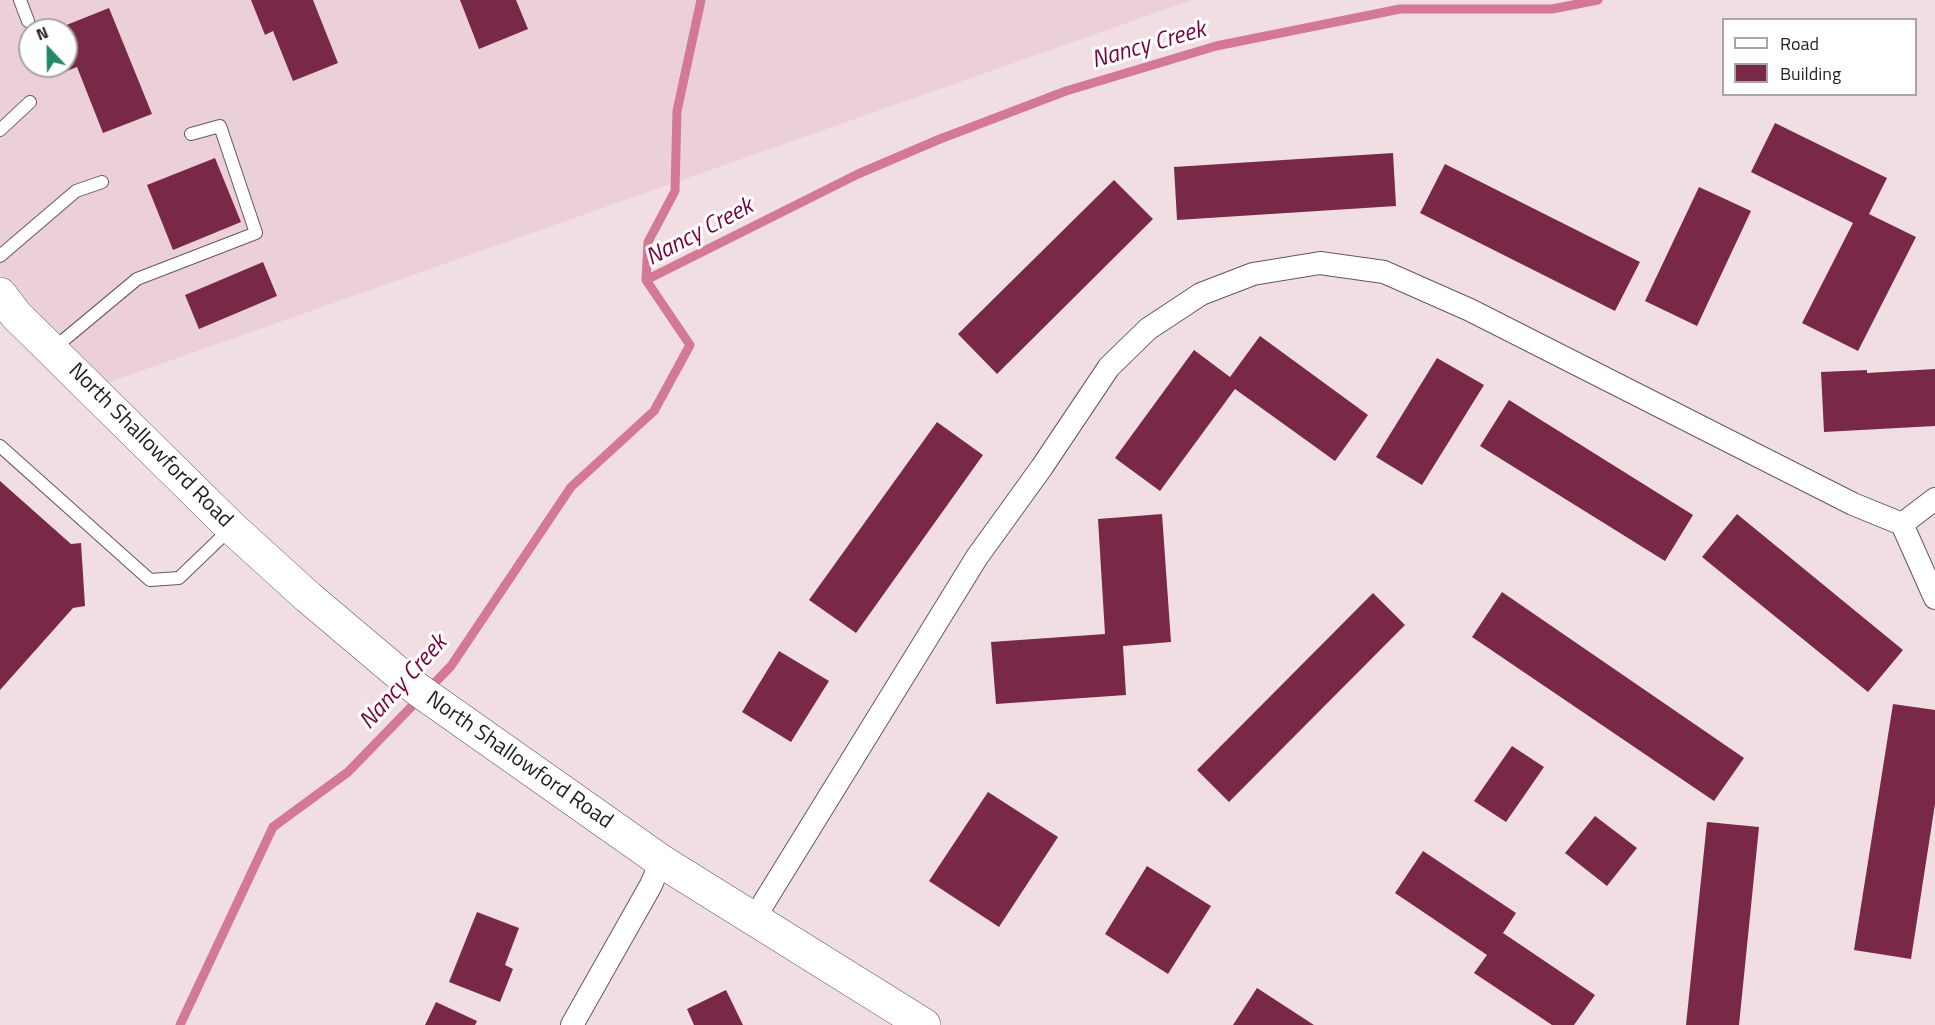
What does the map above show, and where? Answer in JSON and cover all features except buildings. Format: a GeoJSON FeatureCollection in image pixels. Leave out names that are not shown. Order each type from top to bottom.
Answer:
{"type":"FeatureCollection","features":[{"type":"Feature","properties":{"kind":"street"},"geometry":{"type":"LineString","coordinates":[[754,917],[977,557],[1109,367],[1148,329],[1201,294],[1253,274],[1320,263],[1384,272],[1470,310],[1854,504],[1902,524],[1935,598]]}},
{"type":"Feature","properties":{"kind":"street","name":"North Shallowford Road"},"geometry":{"type":"LineString","coordinates":[[0,294],[16,315],[232,528],[308,597],[429,697],[661,861],[924,1025]]}},
{"type":"Feature","properties":{"kind":"street"},"geometry":{"type":"LineString","coordinates":[[1902,524],[1935,499]]}},
{"type":"Feature","properties":{"kind":"street"},"geometry":{"type":"LineString","coordinates":[[572,1025],[651,885],[661,861]]}},
{"type":"Feature","properties":{"kind":"street"},"geometry":{"type":"LineString","coordinates":[[862,988],[892,1025]]}},
{"type":"Feature","properties":{"kind":"lane"},"geometry":{"type":"LineString","coordinates":[[20,0],[27,18]]}},
{"type":"Feature","properties":{"kind":"lane"},"geometry":{"type":"LineString","coordinates":[[0,130],[30,102]]}},
{"type":"Feature","properties":{"kind":"lane"},"geometry":{"type":"LineString","coordinates":[[53,350],[137,279],[256,233],[220,126],[191,134]]}},
{"type":"Feature","properties":{"kind":"lane"},"geometry":{"type":"LineString","coordinates":[[0,256],[75,191],[102,182]]}},
{"type":"Feature","properties":{"kind":"lane"},"geometry":{"type":"LineString","coordinates":[[0,446],[150,580],[179,578],[232,528]]}},
{"type":"Feature","properties":{"kind":"shaded area"},"geometry":{"type":"Polygon","coordinates":[[[0,0],[1192,0],[101,385],[0,274],[0,0]]]}},
{"type":"Feature","properties":{"kind":"waterway"},"geometry":{"type":"LineString","coordinates":[[646,280],[648,242],[675,191],[677,111],[701,0]]}},
{"type":"Feature","properties":{"kind":"waterway","name":"Nancy Creek"},"geometry":{"type":"LineString","coordinates":[[646,280],[858,174],[940,139],[1066,91],[1216,46],[1400,9],[1552,9],[1598,0]]}},
{"type":"Feature","properties":{"kind":"waterway","name":"Nancy Creek"},"geometry":{"type":"LineString","coordinates":[[180,1025],[273,827],[348,772],[451,666],[571,487],[654,411],[690,345],[646,280]]}}]}
